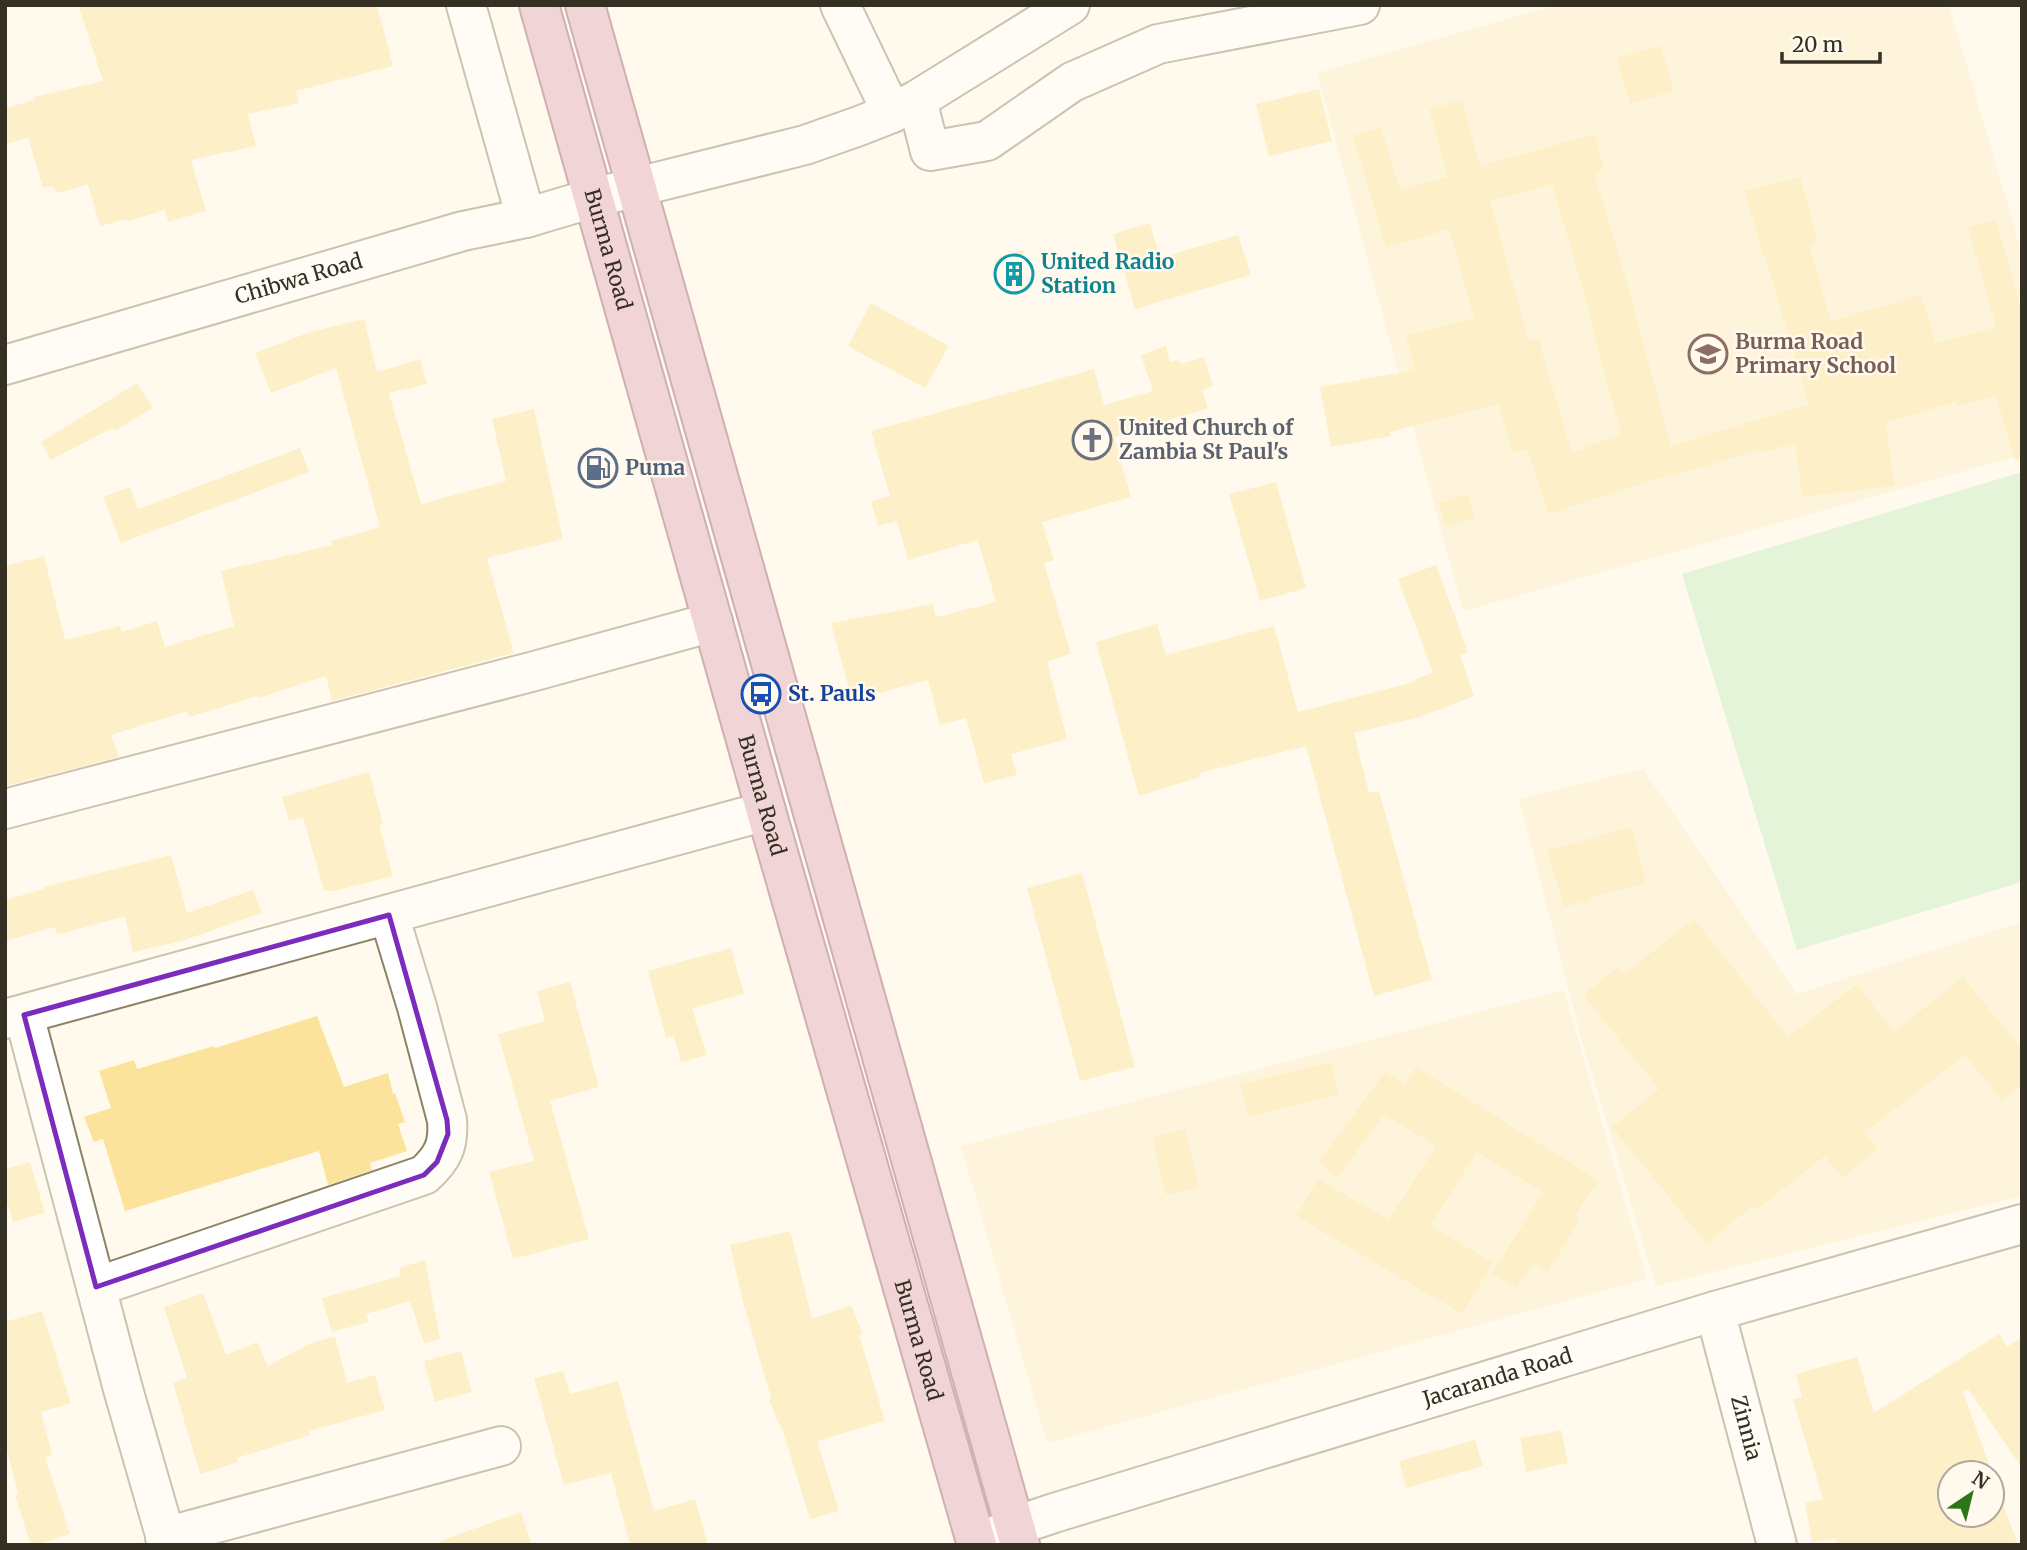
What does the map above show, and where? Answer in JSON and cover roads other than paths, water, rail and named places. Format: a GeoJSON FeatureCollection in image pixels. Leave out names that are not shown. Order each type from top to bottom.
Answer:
{"type":"FeatureCollection","features":[{"type":"Feature","properties":{"kind":"main road","name":"Burma Road"},"geometry":{"type":"LineString","coordinates":[[539,5],[766,811],[977,1545]]}},
{"type":"Feature","properties":{"kind":"main road","name":"Burma Road"},"geometry":{"type":"LineString","coordinates":[[585,5],[1017,1535]]}},
{"type":"Feature","properties":{"kind":"street"},"geometry":{"type":"LineString","coordinates":[[466,5],[526,218]]}},
{"type":"Feature","properties":{"kind":"street"},"geometry":{"type":"LineString","coordinates":[[840,5],[930,151],[987,141],[1072,82],[1158,44],[1360,5]]}},
{"type":"Feature","properties":{"kind":"street","name":"Chibwa Road"},"geometry":{"type":"LineString","coordinates":[[8,355],[463,231],[526,218],[593,198],[805,145],[904,107],[1070,5]]}},
{"type":"Feature","properties":{"kind":"street"},"geometry":{"type":"LineString","coordinates":[[5,809],[531,673],[713,622]]}},
{"type":"Feature","properties":{"kind":"street"},"geometry":{"type":"LineString","coordinates":[[501,1446],[167,1541],[122,1389],[96,1287],[15,1017],[766,811]]}},
{"type":"Feature","properties":{"kind":"street"},"geometry":{"type":"LineString","coordinates":[[96,1287],[424,1175],[437,1163],[445,1148],[447,1120],[389,915]]}},
{"type":"Feature","properties":{"kind":"street","name":"Jacaranda Road"},"geometry":{"type":"LineString","coordinates":[[977,1545],[1017,1535],[1715,1311],[2022,1224]]}},
{"type":"Feature","properties":{"kind":"street","name":"Zinnia"},"geometry":{"type":"LineString","coordinates":[[1715,1311],[1777,1545]]}},
{"type":"Feature","properties":{"kind":"place","name":"United Radio Station"},"geometry":{"type":"Point","coordinates":[1014,274]}},
{"type":"Feature","properties":{"kind":"place","name":"Burma Road Primary School"},"geometry":{"type":"Point","coordinates":[1708,354]}},
{"type":"Feature","properties":{"kind":"place","name":"United Church of Zambia St Paul's"},"geometry":{"type":"Point","coordinates":[1092,440]}},
{"type":"Feature","properties":{"kind":"place","name":"Puma"},"geometry":{"type":"Point","coordinates":[598,468]}},
{"type":"Feature","properties":{"kind":"place","name":"St. Pauls"},"geometry":{"type":"Point","coordinates":[761,694]}}]}
